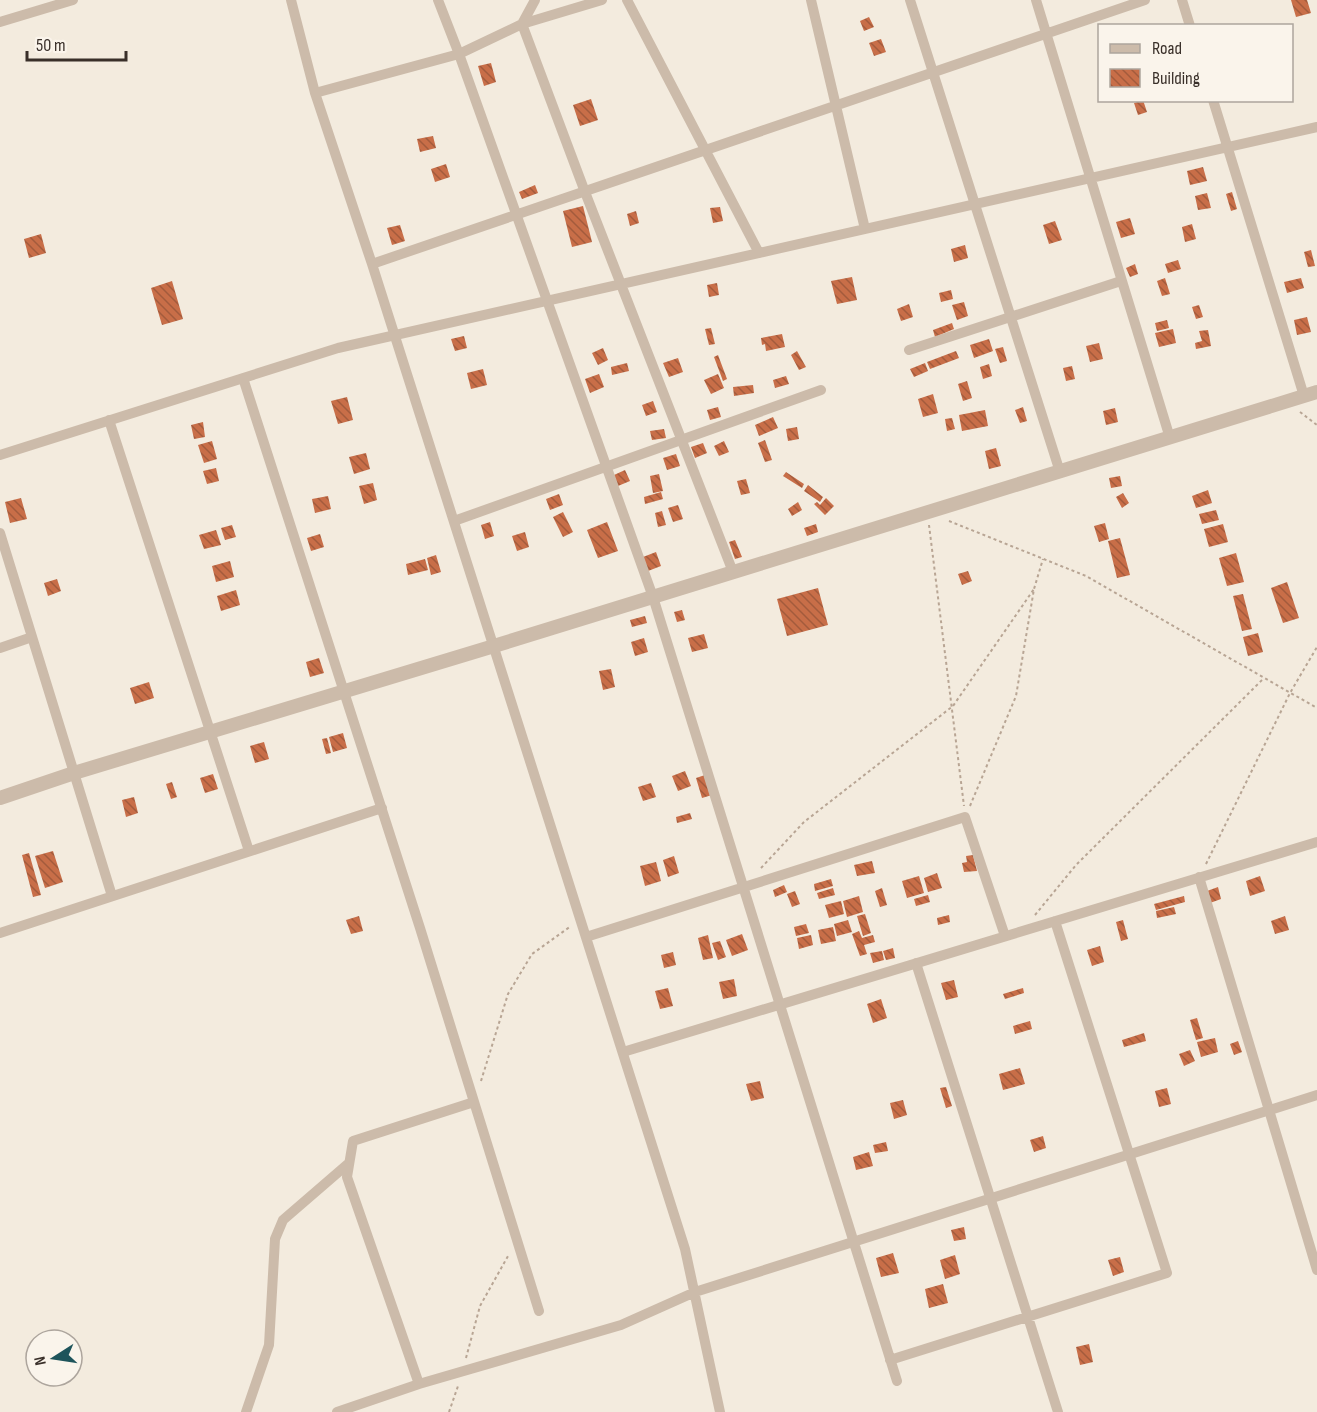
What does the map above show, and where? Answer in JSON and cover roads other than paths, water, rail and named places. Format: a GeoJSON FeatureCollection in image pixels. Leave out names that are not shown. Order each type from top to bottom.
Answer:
{"type":"FeatureCollection","features":[{"type":"Feature","properties":{"kind":"street"},"geometry":{"type":"LineString","coordinates":[[0,22],[73,0]]}},
{"type":"Feature","properties":{"kind":"street"},"geometry":{"type":"LineString","coordinates":[[291,0],[315,93],[395,335],[685,1249],[720,1412]]}},
{"type":"Feature","properties":{"kind":"street"},"geometry":{"type":"LineString","coordinates":[[438,0],[653,597],[897,1381]]}},
{"type":"Feature","properties":{"kind":"street"},"geometry":{"type":"LineString","coordinates":[[535,0],[522,24],[733,572]]}},
{"type":"Feature","properties":{"kind":"street"},"geometry":{"type":"LineString","coordinates":[[315,93],[459,54],[522,24],[602,0]]}},
{"type":"Feature","properties":{"kind":"street"},"geometry":{"type":"LineString","coordinates":[[627,0],[759,253]]}},
{"type":"Feature","properties":{"kind":"street"},"geometry":{"type":"LineString","coordinates":[[811,0],[865,229]]}},
{"type":"Feature","properties":{"kind":"street"},"geometry":{"type":"LineString","coordinates":[[910,0],[1059,472]]}},
{"type":"Feature","properties":{"kind":"street"},"geometry":{"type":"LineString","coordinates":[[1036,0],[1170,438]]}},
{"type":"Feature","properties":{"kind":"street"},"geometry":{"type":"LineString","coordinates":[[372,264],[1145,0]]}},
{"type":"Feature","properties":{"kind":"street"},"geometry":{"type":"LineString","coordinates":[[1182,0],[1189,24]]}},
{"type":"Feature","properties":{"kind":"street"},"geometry":{"type":"LineString","coordinates":[[0,798],[74,773],[1310,394],[1214,102]]}},
{"type":"Feature","properties":{"kind":"street"},"geometry":{"type":"LineString","coordinates":[[0,455],[338,348],[1317,127]]}},
{"type":"Feature","properties":{"kind":"street"},"geometry":{"type":"LineString","coordinates":[[909,350],[1121,281]]}},
{"type":"Feature","properties":{"kind":"street"},"geometry":{"type":"LineString","coordinates":[[243,378],[382,808],[539,1311]]}},
{"type":"Feature","properties":{"kind":"street"},"geometry":{"type":"LineString","coordinates":[[454,521],[821,390]]}},
{"type":"Feature","properties":{"kind":"street"},"geometry":{"type":"LineString","coordinates":[[109,420],[249,851]]}},
{"type":"Feature","properties":{"kind":"street"},"geometry":{"type":"LineString","coordinates":[[0,533],[112,896]]}},
{"type":"Feature","properties":{"kind":"street"},"geometry":{"type":"LineString","coordinates":[[0,648],[32,638]]}},
{"type":"Feature","properties":{"kind":"street"},"geometry":{"type":"LineString","coordinates":[[0,933],[382,808]]}},
{"type":"Feature","properties":{"kind":"street"},"geometry":{"type":"LineString","coordinates":[[586,937],[965,817],[1005,936]]}},
{"type":"Feature","properties":{"kind":"street"},"geometry":{"type":"LineString","coordinates":[[623,1052],[1317,842]]}},
{"type":"Feature","properties":{"kind":"street"},"geometry":{"type":"LineString","coordinates":[[1199,877],[1269,1110],[1312,1237],[1317,1270]]}},
{"type":"Feature","properties":{"kind":"street"},"geometry":{"type":"LineString","coordinates":[[890,1360],[1167,1273],[1055,921]]}},
{"type":"Feature","properties":{"kind":"street"},"geometry":{"type":"LineString","coordinates":[[916,963],[1058,1412]]}},
{"type":"Feature","properties":{"kind":"street"},"geometry":{"type":"LineString","coordinates":[[337,1412],[419,1384],[621,1325],[694,1292],[1317,1095]]}},
{"type":"Feature","properties":{"kind":"street"},"geometry":{"type":"LineString","coordinates":[[419,1384],[347,1177],[353,1141],[474,1102]]}},
{"type":"Feature","properties":{"kind":"street"},"geometry":{"type":"LineString","coordinates":[[246,1412],[269,1344],[275,1239],[283,1220],[349,1163]]}}]}
